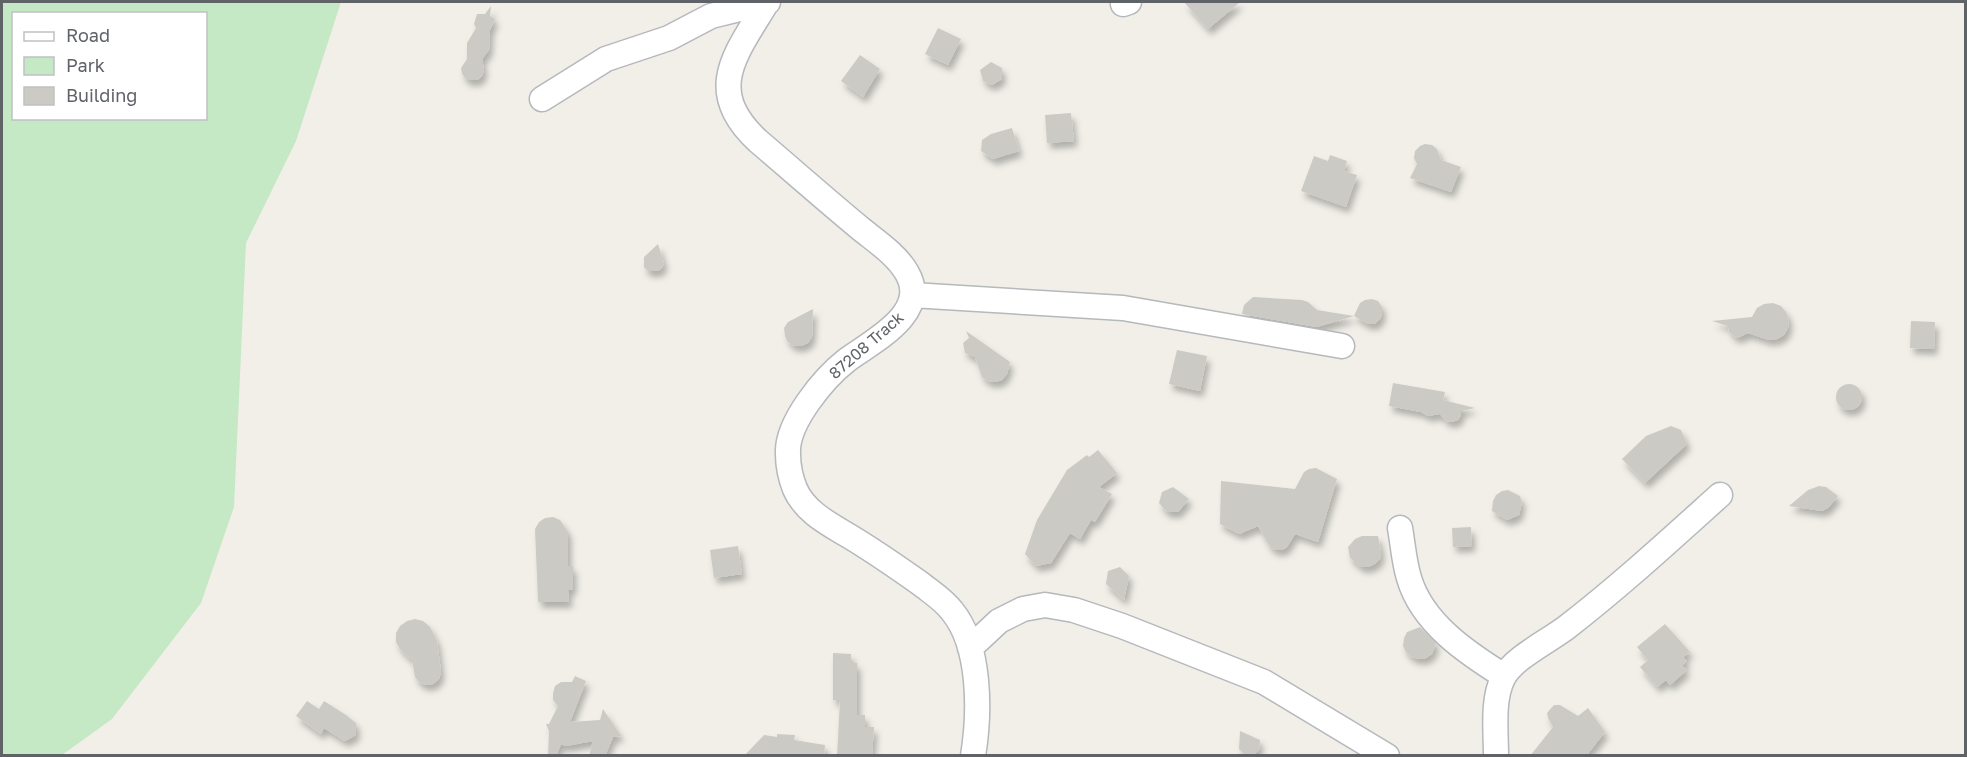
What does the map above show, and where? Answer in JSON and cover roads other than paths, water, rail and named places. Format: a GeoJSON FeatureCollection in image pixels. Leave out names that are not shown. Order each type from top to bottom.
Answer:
{"type":"FeatureCollection","features":[{"type":"Feature","properties":{"kind":"street"},"geometry":{"type":"LineString","coordinates":[[542,99],[606,59],[669,38],[711,16],[768,2]]}},
{"type":"Feature","properties":{"kind":"street","name":"87208 Track"},"geometry":{"type":"LineString","coordinates":[[768,2],[730,66],[729,97],[734,113],[743,127],[758,141],[886,249],[907,272],[912,286],[909,308],[898,322],[826,379],[797,420],[788,452],[795,488],[802,502],[826,522],[886,558],[952,611],[970,648],[976,679],[978,707],[973,756]]}},
{"type":"Feature","properties":{"kind":"street"},"geometry":{"type":"LineString","coordinates":[[912,295],[1123,308],[1342,346]]}},
{"type":"Feature","properties":{"kind":"street"},"geometry":{"type":"LineString","coordinates":[[1496,756],[1497,691],[1504,676],[1521,659],[1566,628],[1625,580],[1720,495]]}},
{"type":"Feature","properties":{"kind":"street"},"geometry":{"type":"LineString","coordinates":[[1400,528],[1409,580],[1422,605],[1443,631],[1470,655],[1504,676]]}},
{"type":"Feature","properties":{"kind":"street"},"geometry":{"type":"LineString","coordinates":[[970,648],[999,621],[1023,609],[1046,605],[1074,610],[1122,626],[1264,682],[1387,756]]}}]}
